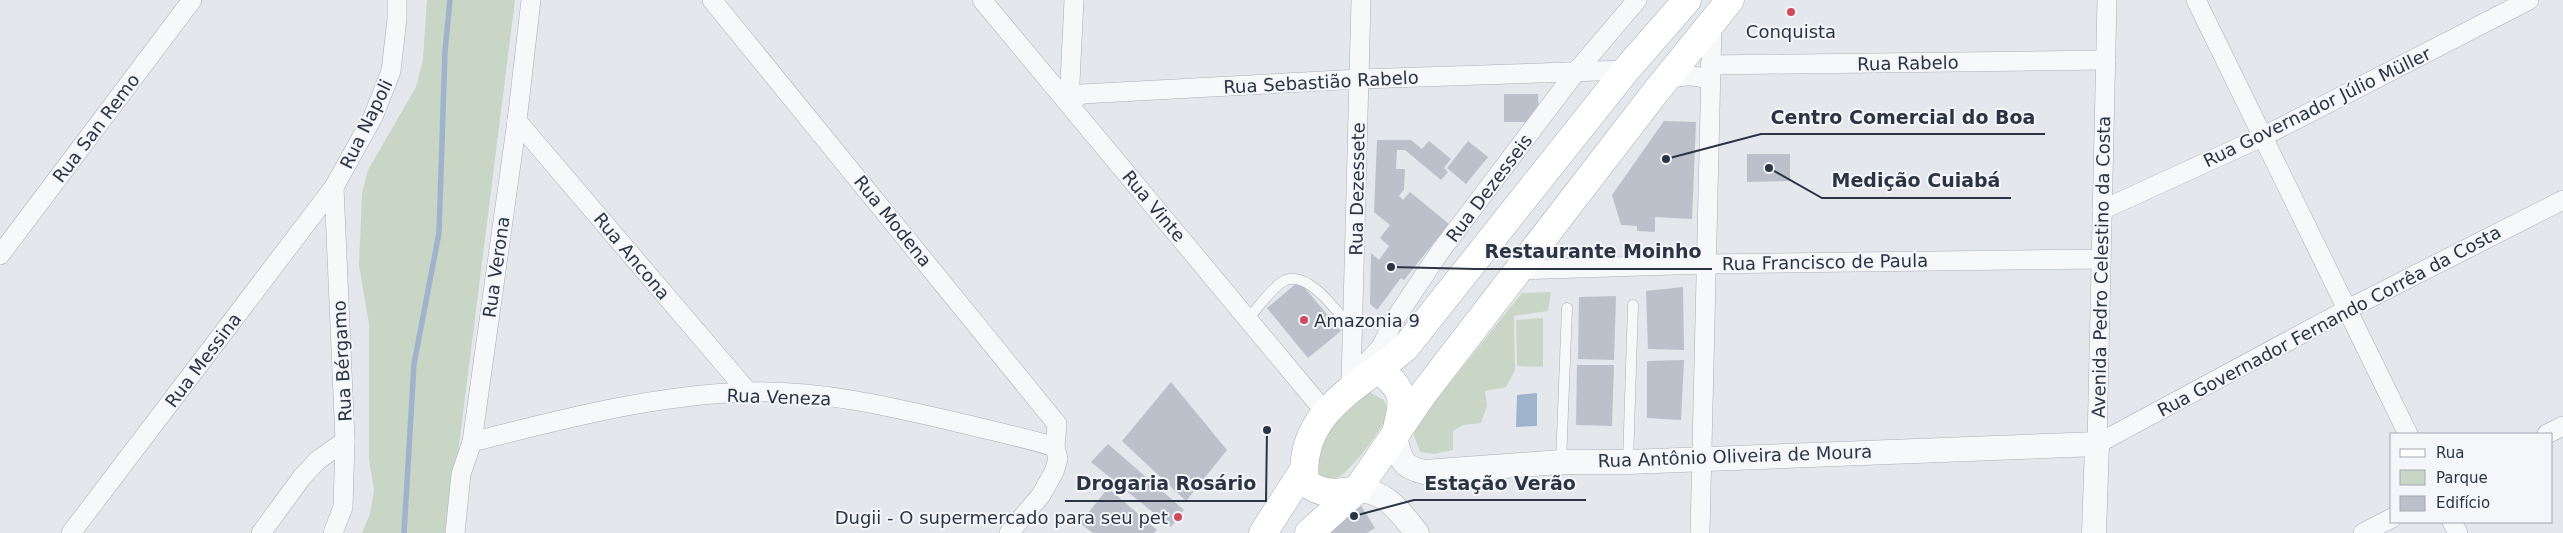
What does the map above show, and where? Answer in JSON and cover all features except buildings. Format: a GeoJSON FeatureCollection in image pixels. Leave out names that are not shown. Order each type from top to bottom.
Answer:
{"type":"FeatureCollection","features":[{"type":"Feature","properties":{"kind":"main road"},"geometry":{"type":"LineString","coordinates":[[1263,533],[1303,471],[1309,442],[1325,412],[1352,382],[1380,370],[1405,348],[1626,70],[1687,0]]}},
{"type":"Feature","properties":{"kind":"main road"},"geometry":{"type":"LineString","coordinates":[[1309,533],[1357,490],[1423,394],[1663,82],[1730,0]]}},
{"type":"Feature","properties":{"kind":"main road"},"geometry":{"type":"LineString","coordinates":[[1380,370],[1394,382],[1400,392],[1403,404],[1394,437]]}},
{"type":"Feature","properties":{"kind":"main road"},"geometry":{"type":"LineString","coordinates":[[1303,471],[1305,482],[1323,493],[1337,494],[1357,490]]}},
{"type":"Feature","properties":{"kind":"street","name":"Rua San Remo"},"geometry":{"type":"LineString","coordinates":[[0,255],[192,0]]}},
{"type":"Feature","properties":{"kind":"street","name":"Rua Napoli"},"geometry":{"type":"LineString","coordinates":[[334,186],[373,117],[391,71],[397,19],[396,0]]}},
{"type":"Feature","properties":{"kind":"street","name":"Rua Verona"},"geometry":{"type":"LineString","coordinates":[[455,533],[462,474],[472,442],[531,0]]}},
{"type":"Feature","properties":{"kind":"street","name":"Rua Modena"},"geometry":{"type":"LineString","coordinates":[[712,0],[1053,416],[1058,432],[1055,447],[1058,459],[1054,472],[1040,495],[1009,533]]}},
{"type":"Feature","properties":{"kind":"street","name":"Rua Vinte"},"geometry":{"type":"LineString","coordinates":[[982,0],[1325,412]]}},
{"type":"Feature","properties":{"kind":"street"},"geometry":{"type":"LineString","coordinates":[[1069,103],[1074,0]]}},
{"type":"Feature","properties":{"kind":"street","name":"Rua Dezessete"},"geometry":{"type":"LineString","coordinates":[[1352,382],[1361,0]]}},
{"type":"Feature","properties":{"kind":"street","name":"Rua Dezesseis"},"geometry":{"type":"LineString","coordinates":[[1352,382],[1381,347],[1393,322],[1439,253],[1576,73],[1637,0]]}},
{"type":"Feature","properties":{"kind":"street"},"geometry":{"type":"LineString","coordinates":[[2196,0],[2408,433]]}},
{"type":"Feature","properties":{"kind":"street","name":"Rua Governador Júlio Müller"},"geometry":{"type":"LineString","coordinates":[[2102,210],[2264,136],[2529,0]]}},
{"type":"Feature","properties":{"kind":"street","name":"Avenida Pedro Celestino da Costa"},"geometry":{"type":"LineString","coordinates":[[2094,533],[2106,60],[2112,3]]}},
{"type":"Feature","properties":{"kind":"street"},"geometry":{"type":"LineString","coordinates":[[1700,533],[1712,24]]}},
{"type":"Feature","properties":{"kind":"street","name":"Rua Rabelo"},"geometry":{"type":"LineString","coordinates":[[1663,82],[1684,76],[1710,73],[2106,60]]}},
{"type":"Feature","properties":{"kind":"street","name":"Rua Sebastião Rabelo"},"geometry":{"type":"LineString","coordinates":[[1069,103],[1082,94],[1360,80],[1626,70]]}},
{"type":"Feature","properties":{"kind":"street","name":"Rua Ancona"},"geometry":{"type":"LineString","coordinates":[[516,121],[748,392]]}},
{"type":"Feature","properties":{"kind":"street","name":"Rua Bérgamo"},"geometry":{"type":"LineString","coordinates":[[333,533],[343,507],[345,441],[334,186]]}},
{"type":"Feature","properties":{"kind":"street","name":"Rua Messina"},"geometry":{"type":"LineString","coordinates":[[71,533],[334,186]]}},
{"type":"Feature","properties":{"kind":"street","name":"Rua Governador Fernando Corrêa da Costa"},"geometry":{"type":"LineString","coordinates":[[2097,444],[2346,310],[2563,200]]}},
{"type":"Feature","properties":{"kind":"street","name":"Rua Francisco de Paula"},"geometry":{"type":"LineString","coordinates":[[1519,270],[1705,264],[2101,259]]}},
{"type":"Feature","properties":{"kind":"street","name":"Rua Veneza"},"geometry":{"type":"LineString","coordinates":[[472,442],[622,407],[748,392],[814,395],[882,404],[1055,447]]}},
{"type":"Feature","properties":{"kind":"street"},"geometry":{"type":"LineString","coordinates":[[2549,433],[2563,426]]}},
{"type":"Feature","properties":{"kind":"street","name":"Rua Antônio Oliveira de Moura"},"geometry":{"type":"LineString","coordinates":[[1394,437],[1401,460],[1410,468],[1424,472],[1561,462],[1628,462],[1702,457],[2097,444]]}},
{"type":"Feature","properties":{"kind":"street"},"geometry":{"type":"LineString","coordinates":[[261,533],[318,460],[345,441]]}},
{"type":"Feature","properties":{"kind":"street"},"geometry":{"type":"LineString","coordinates":[[1357,490],[1370,490],[1392,501],[1417,533]]}},
{"type":"Feature","properties":{"kind":"street"},"geometry":{"type":"LineString","coordinates":[[2363,533],[2390,519]]}},
{"type":"Feature","properties":{"kind":"lane"},"geometry":{"type":"LineString","coordinates":[[1248,319],[1283,281],[1295,279],[1305,281],[1314,288],[1354,331]]}},
{"type":"Feature","properties":{"kind":"lane"},"geometry":{"type":"LineString","coordinates":[[1628,462],[1632,305]]}},
{"type":"Feature","properties":{"kind":"lane"},"geometry":{"type":"LineString","coordinates":[[1561,462],[1567,308]]}},
{"type":"Feature","properties":{"kind":"green space"},"geometry":{"type":"Polygon","coordinates":[[[427,0],[515,0],[448,533],[362,533],[370,514],[374,490],[369,459],[369,324],[359,265],[362,193],[368,170],[416,87],[423,59],[427,0]]]}},
{"type":"Feature","properties":{"kind":"green space"},"geometry":{"type":"Polygon","coordinates":[[[1551,292],[1548,311],[1514,316],[1515,370],[1506,387],[1485,391],[1487,406],[1481,423],[1463,425],[1453,431],[1453,450],[1434,454],[1420,452],[1412,430],[1522,293],[1551,292]]]}},
{"type":"Feature","properties":{"kind":"green space"},"geometry":{"type":"Polygon","coordinates":[[[1543,318],[1543,367],[1517,366],[1516,320],[1543,318]]]}},
{"type":"Feature","properties":{"kind":"green space"},"geometry":{"type":"Polygon","coordinates":[[[1369,392],[1384,400],[1388,410],[1382,426],[1368,447],[1339,477],[1333,479],[1316,474],[1314,450],[1333,420],[1369,392]]]}},
{"type":"Feature","properties":{"kind":"water"},"geometry":{"type":"Polygon","coordinates":[[[1537,393],[1537,426],[1516,427],[1517,395],[1537,393]]]}},
{"type":"Feature","properties":{"kind":"waterway"},"geometry":{"type":"LineString","coordinates":[[404,533],[414,364],[439,233],[445,51],[450,0]]}},
{"type":"Feature","properties":{"kind":"place","name":"Conquista"},"geometry":{"type":"Point","coordinates":[1791,12]}},
{"type":"Feature","properties":{"kind":"place","name":"Centro Comercial do Boa"},"geometry":{"type":"Point","coordinates":[1666,159]}},
{"type":"Feature","properties":{"kind":"place","name":"Medição Cuiabá"},"geometry":{"type":"Point","coordinates":[1769,168]}},
{"type":"Feature","properties":{"kind":"place","name":"Restaurante Moinho"},"geometry":{"type":"Point","coordinates":[1391,267]}},
{"type":"Feature","properties":{"kind":"place","name":"Amazonia 9"},"geometry":{"type":"Point","coordinates":[1304,320]}},
{"type":"Feature","properties":{"kind":"place","name":"Drogaria Rosário"},"geometry":{"type":"Point","coordinates":[1267,430]}},
{"type":"Feature","properties":{"kind":"place","name":"Estação Verão"},"geometry":{"type":"Point","coordinates":[1354,516]}},
{"type":"Feature","properties":{"kind":"place","name":"Dugii - O supermercado para seu pet"},"geometry":{"type":"Point","coordinates":[1178,517]}}]}
